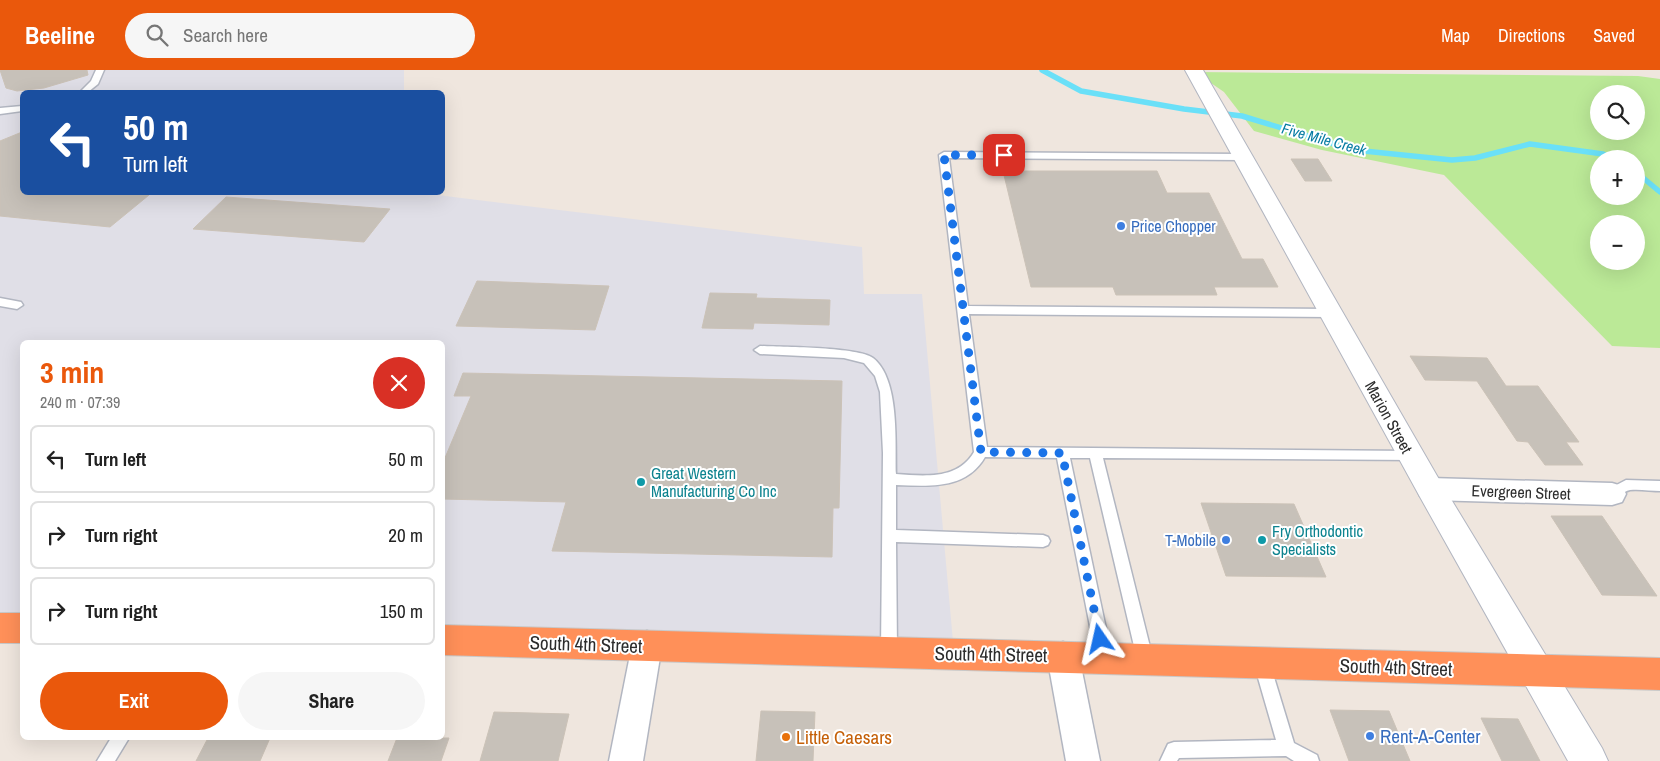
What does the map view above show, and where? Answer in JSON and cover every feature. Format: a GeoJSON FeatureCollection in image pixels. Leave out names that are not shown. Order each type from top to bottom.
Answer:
{"type":"FeatureCollection","features":[{"type":"Feature","properties":{"kind":"highway"},"geometry":{"type":"LineString","coordinates":[[0,628],[20,628]]}},
{"type":"Feature","properties":{"kind":"highway","name":"South 4th Street"},"geometry":{"type":"LineString","coordinates":[[445,640],[1660,674]]}},
{"type":"Feature","properties":{"kind":"street","name":"Marion Street"},"geometry":{"type":"LineString","coordinates":[[1194,70],[1430,490],[1588,761]]}},
{"type":"Feature","properties":{"kind":"street","name":"Evergreen Street"},"geometry":{"type":"LineString","coordinates":[[1430,490],[1612,494]]}},
{"type":"Feature","properties":{"kind":"street"},"geometry":{"type":"LineString","coordinates":[[626,761],[647,645]]}},
{"type":"Feature","properties":{"kind":"street"},"geometry":{"type":"LineString","coordinates":[[1063,656],[1083,761]]}},
{"type":"Feature","properties":{"kind":"lane"},"geometry":{"type":"LineString","coordinates":[[86,90],[95,82],[100,70]]}},
{"type":"Feature","properties":{"kind":"lane"},"geometry":{"type":"LineString","coordinates":[[0,111],[20,109]]}},
{"type":"Feature","properties":{"kind":"lane"},"geometry":{"type":"LineString","coordinates":[[889,479],[930,480],[953,476],[970,468],[981,452],[944,155],[1242,156]]}},
{"type":"Feature","properties":{"kind":"lane"},"geometry":{"type":"LineString","coordinates":[[0,302],[17,305]]}},
{"type":"Feature","properties":{"kind":"lane"},"geometry":{"type":"LineString","coordinates":[[963,310],[1330,314]]}},
{"type":"Feature","properties":{"kind":"lane"},"geometry":{"type":"LineString","coordinates":[[760,350],[844,354],[868,360],[881,375],[886,392],[889,479],[889,651]]}},
{"type":"Feature","properties":{"kind":"lane"},"geometry":{"type":"LineString","coordinates":[[981,452],[1411,456]]}},
{"type":"Feature","properties":{"kind":"lane"},"geometry":{"type":"LineString","coordinates":[[1062,453],[1104,657]]}},
{"type":"Feature","properties":{"kind":"lane"},"geometry":{"type":"LineString","coordinates":[[1095,453],[1145,659]]}},
{"type":"Feature","properties":{"kind":"lane"},"geometry":{"type":"LineString","coordinates":[[1612,494],[1626,484],[1660,486]]}},
{"type":"Feature","properties":{"kind":"lane"},"geometry":{"type":"LineString","coordinates":[[889,536],[1043,541]]}},
{"type":"Feature","properties":{"kind":"lane"},"geometry":{"type":"LineString","coordinates":[[1261,662],[1287,748]]}},
{"type":"Feature","properties":{"kind":"lane"},"geometry":{"type":"LineString","coordinates":[[105,761],[120,740]]}},
{"type":"Feature","properties":{"kind":"lane"},"geometry":{"type":"LineString","coordinates":[[1168,761],[1174,750],[1287,748],[1311,761]]}},
{"type":"Feature","properties":{"kind":"shaded area"},"geometry":{"type":"Polygon","coordinates":[[[0,70],[404,70],[404,90],[20,90],[20,195],[437,195],[862,247],[864,294],[922,294],[954,653],[445,640],[445,340],[20,340],[20,628],[0,628],[0,70]]]}},
{"type":"Feature","properties":{"kind":"green space"},"geometry":{"type":"Polygon","coordinates":[[[1195,72],[1638,76],[1660,79],[1660,348],[1612,346],[1444,175],[1322,150],[1254,131],[1224,92],[1195,72]]]}},
{"type":"Feature","properties":{"kind":"building"},"geometry":{"type":"Polygon","coordinates":[[[0,70],[87,70],[88,75],[44,88],[17,91],[6,88],[0,70]]]}},
{"type":"Feature","properties":{"kind":"building"},"geometry":{"type":"Polygon","coordinates":[[[20,133],[20,195],[149,195],[110,227],[0,216],[0,141],[20,133]]]}},
{"type":"Feature","properties":{"kind":"building"},"geometry":{"type":"Polygon","coordinates":[[[1291,159],[1318,159],[1332,181],[1305,181],[1291,159]]]}},
{"type":"Feature","properties":{"kind":"building","name":"Price Chopper"},"geometry":{"type":"Polygon","coordinates":[[[1003,171],[1157,171],[1167,193],[1209,193],[1242,259],[1263,259],[1278,287],[1214,287],[1217,295],[1116,295],[1113,287],[1031,287],[1003,171]]]}},
{"type":"Feature","properties":{"kind":"building"},"geometry":{"type":"Polygon","coordinates":[[[226,197],[390,209],[364,242],[193,229],[226,197]]]}},
{"type":"Feature","properties":{"kind":"building"},"geometry":{"type":"Polygon","coordinates":[[[477,281],[609,286],[595,330],[456,326],[477,281]]]}},
{"type":"Feature","properties":{"kind":"building"},"geometry":{"type":"Polygon","coordinates":[[[710,293],[757,294],[756,298],[830,300],[829,325],[754,323],[753,329],[702,328],[710,293]]]}},
{"type":"Feature","properties":{"kind":"building"},"geometry":{"type":"Polygon","coordinates":[[[1410,356],[1487,358],[1506,386],[1538,386],[1579,442],[1566,442],[1583,465],[1545,465],[1528,442],[1517,441],[1477,381],[1425,380],[1410,356]]]}},
{"type":"Feature","properties":{"kind":"building","name":"Great Western Manufacturing Co Inc"},"geometry":{"type":"Polygon","coordinates":[[[463,373],[842,381],[839,508],[833,508],[832,557],[552,551],[566,502],[445,499],[445,458],[471,396],[454,396],[463,373]]]}},
{"type":"Feature","properties":{"kind":"building"},"geometry":{"type":"Polygon","coordinates":[[[1201,503],[1294,504],[1326,577],[1226,576],[1201,503]]]}},
{"type":"Feature","properties":{"kind":"building"},"geometry":{"type":"Polygon","coordinates":[[[1551,516],[1602,516],[1657,596],[1602,595],[1551,516]]]}},
{"type":"Feature","properties":{"kind":"building","name":"Rent-A-Center"},"geometry":{"type":"Polygon","coordinates":[[[1330,710],[1389,711],[1410,761],[1349,761],[1330,710]]]}},
{"type":"Feature","properties":{"kind":"building","name":"Little Caesars"},"geometry":{"type":"Polygon","coordinates":[[[761,711],[815,712],[813,761],[756,761],[761,711]]]}},
{"type":"Feature","properties":{"kind":"building"},"geometry":{"type":"Polygon","coordinates":[[[494,712],[569,714],[558,761],[480,761],[494,712]]]}},
{"type":"Feature","properties":{"kind":"building"},"geometry":{"type":"Polygon","coordinates":[[[1481,718],[1518,719],[1540,761],[1502,761],[1481,718]]]}},
{"type":"Feature","properties":{"kind":"building"},"geometry":{"type":"Polygon","coordinates":[[[445,738],[449,738],[441,761],[388,761],[396,740],[445,740],[445,738]]]}},
{"type":"Feature","properties":{"kind":"building"},"geometry":{"type":"Polygon","coordinates":[[[207,740],[269,740],[260,761],[196,761],[207,740]]]}},
{"type":"Feature","properties":{"kind":"waterway","name":"Five Mile Creek"},"geometry":{"type":"LineString","coordinates":[[1042,70],[1081,91],[1184,109],[1242,116],[1354,150],[1452,160],[1475,158],[1530,144],[1590,152]]}},
{"type":"Feature","properties":{"kind":"waterway","name":"Five Mile Creek"},"geometry":{"type":"LineString","coordinates":[[1645,180],[1660,192]]}},
{"type":"Feature","properties":{"kind":"place","name":"Price Chopper"},"geometry":{"type":"Point","coordinates":[1121,226]}},
{"type":"Feature","properties":{"kind":"place","name":"Great Western Manufacturing Co Inc"},"geometry":{"type":"Point","coordinates":[641,482]}},
{"type":"Feature","properties":{"kind":"place","name":"T-Mobile"},"geometry":{"type":"Point","coordinates":[1226,540]}},
{"type":"Feature","properties":{"kind":"place","name":"Fry Orthodontic Specialists"},"geometry":{"type":"Point","coordinates":[1262,540]}},
{"type":"Feature","properties":{"kind":"place","name":"Rent-A-Center"},"geometry":{"type":"Point","coordinates":[1370,736]}},
{"type":"Feature","properties":{"kind":"place","name":"Little Caesars"},"geometry":{"type":"Point","coordinates":[786,737]}},
{"type":"Feature","properties":{"kind":"route"},"geometry":{"type":"LineString","coordinates":[[1004,155],[944,155],[981,452],[1062,453],[1100,639]]}}]}
